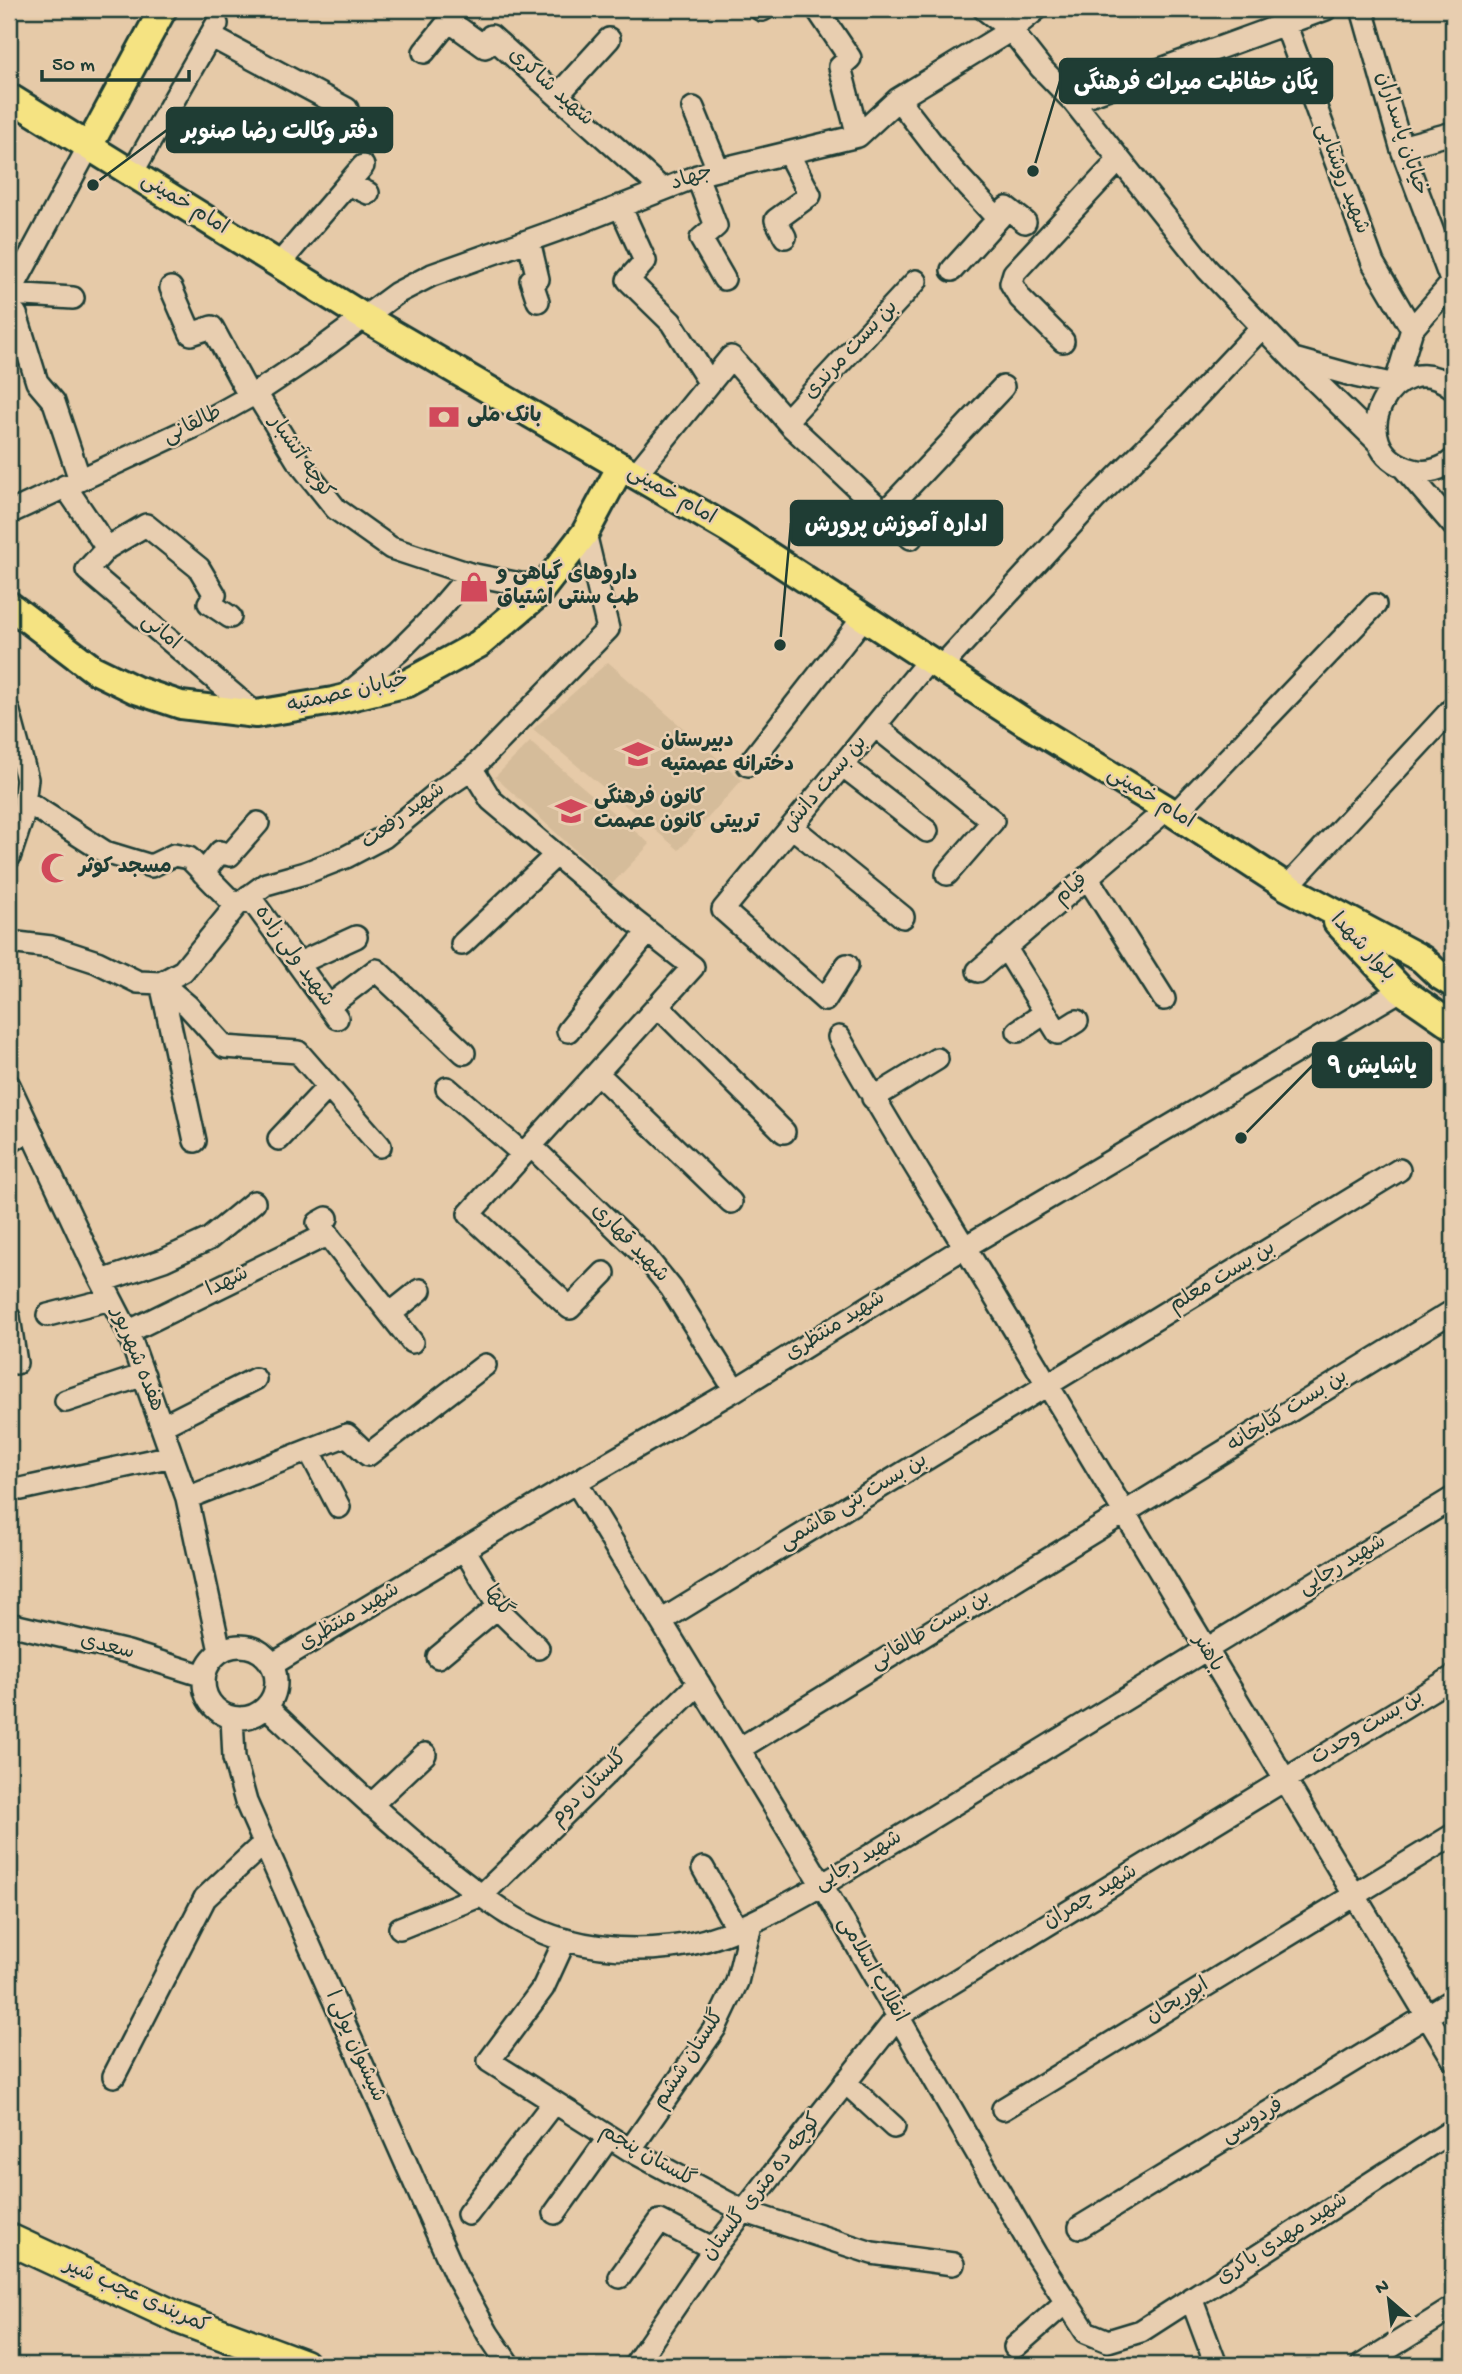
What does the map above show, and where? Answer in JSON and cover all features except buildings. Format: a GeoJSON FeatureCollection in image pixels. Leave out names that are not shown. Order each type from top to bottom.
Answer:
{"type":"FeatureCollection","features":[{"type":"Feature","properties":{"kind":"highway","name":"کمربندی عجب شیر"},"geometry":{"type":"LineString","coordinates":[[9,2239],[181,2319],[304,2365]]}},
{"type":"Feature","properties":{"kind":"highway","name":"کمربندی عجب شیر"},"geometry":{"type":"LineString","coordinates":[[9,2259],[179,2334],[262,2365]]}},
{"type":"Feature","properties":{"kind":"main road"},"geometry":{"type":"LineString","coordinates":[[89,146],[163,9]]}},
{"type":"Feature","properties":{"kind":"main road","name":"امام خمینی"},"geometry":{"type":"LineString","coordinates":[[9,97],[364,317],[730,530],[935,663],[1324,908]]}},
{"type":"Feature","properties":{"kind":"main road","name":"خیابان عصمتیه"},"geometry":{"type":"LineString","coordinates":[[9,605],[93,669],[136,690],[181,705],[256,714],[342,699],[408,683],[479,644],[537,595],[586,533],[628,470]]}},
{"type":"Feature","properties":{"kind":"main road","name":"بلوار شهدا"},"geometry":{"type":"LineString","coordinates":[[1324,908],[1422,959],[1449,977]]}},
{"type":"Feature","properties":{"kind":"main road","name":"بلوار شهدا"},"geometry":{"type":"LineString","coordinates":[[1324,908],[1401,990],[1453,1026]]}},
{"type":"Feature","properties":{"kind":"street"},"geometry":{"type":"LineString","coordinates":[[817,9],[850,58],[840,66],[858,136]]}},
{"type":"Feature","properties":{"kind":"street"},"geometry":{"type":"LineString","coordinates":[[984,9],[1011,30],[1073,102],[1207,270],[1379,443],[1453,525]]}},
{"type":"Feature","properties":{"kind":"street"},"geometry":{"type":"LineString","coordinates":[[1003,9],[1011,30]]}},
{"type":"Feature","properties":{"kind":"street","name":"جهاد"},"geometry":{"type":"LineString","coordinates":[[364,317],[397,293],[432,275],[697,176],[858,136],[898,99],[1011,30],[1037,9]]}},
{"type":"Feature","properties":{"kind":"street"},"geometry":{"type":"LineString","coordinates":[[1073,102],[1326,9]]}},
{"type":"Feature","properties":{"kind":"street","name":"خیابان پاسداران"},"geometry":{"type":"LineString","coordinates":[[1362,9],[1401,146],[1444,236],[1453,291]]}},
{"type":"Feature","properties":{"kind":"street"},"geometry":{"type":"LineString","coordinates":[[424,52],[454,15]]}},
{"type":"Feature","properties":{"kind":"street","name":"شهید شاکری"},"geometry":{"type":"LineString","coordinates":[[454,15],[485,47],[491,36],[662,189]]}},
{"type":"Feature","properties":{"kind":"street","name":"شهید روشنایی"},"geometry":{"type":"LineString","coordinates":[[1285,23],[1373,263],[1412,329]]}},
{"type":"Feature","properties":{"kind":"street"},"geometry":{"type":"LineString","coordinates":[[132,173],[213,30],[348,109]]}},
{"type":"Feature","properties":{"kind":"street"},"geometry":{"type":"LineString","coordinates":[[558,95],[609,39]]}},
{"type":"Feature","properties":{"kind":"street"},"geometry":{"type":"LineString","coordinates":[[898,99],[952,169],[998,219]]}},
{"type":"Feature","properties":{"kind":"street"},"geometry":{"type":"LineString","coordinates":[[693,108],[718,169]]}},
{"type":"Feature","properties":{"kind":"street"},"geometry":{"type":"LineString","coordinates":[[1401,146],[1453,133]]}},
{"type":"Feature","properties":{"kind":"street"},"geometry":{"type":"LineString","coordinates":[[89,146],[11,301],[37,382],[54,402],[73,483],[107,548]]}},
{"type":"Feature","properties":{"kind":"street"},"geometry":{"type":"LineString","coordinates":[[785,237],[776,220],[810,195],[788,153]]}},
{"type":"Feature","properties":{"kind":"street"},"geometry":{"type":"LineString","coordinates":[[1063,341],[1020,298],[1011,283],[1014,273],[1119,160]]}},
{"type":"Feature","properties":{"kind":"street"},"geometry":{"type":"LineString","coordinates":[[279,264],[363,166]]}},
{"type":"Feature","properties":{"kind":"street"},"geometry":{"type":"LineString","coordinates":[[697,176],[716,226],[701,239],[724,279]]}},
{"type":"Feature","properties":{"kind":"street"},"geometry":{"type":"LineString","coordinates":[[348,184],[368,193]]}},
{"type":"Feature","properties":{"kind":"street"},"geometry":{"type":"LineString","coordinates":[[620,206],[645,261],[628,280],[671,322],[709,382]]}},
{"type":"Feature","properties":{"kind":"street"},"geometry":{"type":"LineString","coordinates":[[952,270],[1007,208],[1025,222]]}},
{"type":"Feature","properties":{"kind":"street"},"geometry":{"type":"LineString","coordinates":[[529,241],[538,279],[531,281],[538,301]]}},
{"type":"Feature","properties":{"kind":"street","name":"بن بست مرندی"},"geometry":{"type":"LineString","coordinates":[[787,420],[916,281]]}},
{"type":"Feature","properties":{"kind":"street","name":"کوچه آتشبار"},"geometry":{"type":"LineString","coordinates":[[171,288],[191,334],[212,327],[297,460],[336,509],[391,548],[470,574],[520,584],[545,585]]}},
{"type":"Feature","properties":{"kind":"street"},"geometry":{"type":"LineString","coordinates":[[1395,385],[1412,329],[1453,291]]}},
{"type":"Feature","properties":{"kind":"street"},"geometry":{"type":"LineString","coordinates":[[11,301],[73,298]]}},
{"type":"Feature","properties":{"kind":"street","name":"طالقانی"},"geometry":{"type":"LineString","coordinates":[[9,513],[202,423],[253,395],[364,317]]}},
{"type":"Feature","properties":{"kind":"street","name":"بن بست دانش"},"geometry":{"type":"LineString","coordinates":[[847,965],[825,1000],[723,910],[875,726],[1262,327]]}},
{"type":"Feature","properties":{"kind":"street"},"geometry":{"type":"LineString","coordinates":[[628,470],[731,357],[787,420],[911,538]]}},
{"type":"Feature","properties":{"kind":"street"},"geometry":{"type":"LineString","coordinates":[[1292,358],[1395,385]]}},
{"type":"Feature","properties":{"kind":"street"},"geometry":{"type":"LineString","coordinates":[[1379,443],[1375,428],[1377,411],[1384,397],[1395,385],[1412,377],[1429,376],[1446,382],[1453,388]]}},
{"type":"Feature","properties":{"kind":"street"},"geometry":{"type":"LineString","coordinates":[[884,513],[1003,387]]}},
{"type":"Feature","properties":{"kind":"street"},"geometry":{"type":"LineString","coordinates":[[1402,467],[1418,471],[1434,470],[1453,460]]}},
{"type":"Feature","properties":{"kind":"street","name":"امانی"},"geometry":{"type":"LineString","coordinates":[[230,617],[209,603],[215,595],[199,568],[146,525],[107,548],[87,570],[256,714]]}},
{"type":"Feature","properties":{"kind":"street","name":"شهید رفعت"},"geometry":{"type":"LineString","coordinates":[[161,983],[183,971],[242,901],[266,884],[346,857],[384,837],[441,790],[472,769],[608,629],[586,533]]}},
{"type":"Feature","properties":{"kind":"street"},"geometry":{"type":"LineString","coordinates":[[342,699],[407,643],[470,574]]}},
{"type":"Feature","properties":{"kind":"street","name":"قیام"},"geometry":{"type":"LineString","coordinates":[[978,971],[1087,877],[1170,812],[1376,605]]}},
{"type":"Feature","properties":{"kind":"street"},"geometry":{"type":"LineString","coordinates":[[748,765],[864,617]]}},
{"type":"Feature","properties":{"kind":"street"},"geometry":{"type":"LineString","coordinates":[[1287,887],[1453,708]]}},
{"type":"Feature","properties":{"kind":"street"},"geometry":{"type":"LineString","coordinates":[[9,712],[27,779],[22,819],[10,852]]}},
{"type":"Feature","properties":{"kind":"street"},"geometry":{"type":"LineString","coordinates":[[875,726],[993,821],[947,874]]}},
{"type":"Feature","properties":{"kind":"street"},"geometry":{"type":"LineString","coordinates":[[842,765],[927,831]]}},
{"type":"Feature","properties":{"kind":"street"},"geometry":{"type":"LineString","coordinates":[[472,769],[491,800],[693,967],[469,1214],[570,1308],[604,1273]]}},
{"type":"Feature","properties":{"kind":"street","name":"شهید ولی زاده"},"geometry":{"type":"LineString","coordinates":[[24,800],[105,852],[151,866],[174,855],[189,859],[203,873],[242,901],[299,963],[333,1012],[376,970],[464,1054]]}},
{"type":"Feature","properties":{"kind":"street"},"geometry":{"type":"LineString","coordinates":[[203,873],[220,852],[230,855],[258,823]]}},
{"type":"Feature","properties":{"kind":"street"},"geometry":{"type":"LineString","coordinates":[[792,827],[903,917]]}},
{"type":"Feature","properties":{"kind":"street"},"geometry":{"type":"LineString","coordinates":[[462,944],[556,855]]}},
{"type":"Feature","properties":{"kind":"street"},"geometry":{"type":"LineString","coordinates":[[1087,877],[1164,999]]}},
{"type":"Feature","properties":{"kind":"street"},"geometry":{"type":"LineString","coordinates":[[568,1031],[648,932]]}},
{"type":"Feature","properties":{"kind":"street"},"geometry":{"type":"LineString","coordinates":[[299,963],[356,937]]}},
{"type":"Feature","properties":{"kind":"street"},"geometry":{"type":"LineString","coordinates":[[9,942],[51,947],[97,962],[138,982],[161,983],[188,1006],[225,1047],[298,1052],[380,1146]]}},
{"type":"Feature","properties":{"kind":"street"},"geometry":{"type":"LineString","coordinates":[[1005,947],[1058,1033],[1077,1021]]}},
{"type":"Feature","properties":{"kind":"street"},"geometry":{"type":"LineString","coordinates":[[161,983],[195,1141]]}},
{"type":"Feature","properties":{"kind":"street","name":"شهید منتظری"},"geometry":{"type":"LineString","coordinates":[[273,1664],[735,1390],[965,1247],[1401,990]]}},
{"type":"Feature","properties":{"kind":"street"},"geometry":{"type":"LineString","coordinates":[[658,1006],[784,1132]]}},
{"type":"Feature","properties":{"kind":"street"},"geometry":{"type":"LineString","coordinates":[[1018,1031],[1045,1013]]}},
{"type":"Feature","properties":{"kind":"street","name":"باهنر"},"geometry":{"type":"LineString","coordinates":[[839,1037],[873,1098],[1453,2059]]}},
{"type":"Feature","properties":{"kind":"street"},"geometry":{"type":"LineString","coordinates":[[873,1098],[937,1059]]}},
{"type":"Feature","properties":{"kind":"street"},"geometry":{"type":"LineString","coordinates":[[597,1073],[731,1202]]}},
{"type":"Feature","properties":{"kind":"street","name":"هفده شهریور"},"geometry":{"type":"LineString","coordinates":[[9,1085],[128,1332],[187,1498],[220,1651]]}},
{"type":"Feature","properties":{"kind":"street"},"geometry":{"type":"LineString","coordinates":[[279,1139],[328,1087]]}},
{"type":"Feature","properties":{"kind":"street","name":"شهید قهاری"},"geometry":{"type":"LineString","coordinates":[[447,1088],[527,1150],[645,1256],[671,1288],[735,1390]]}},
{"type":"Feature","properties":{"kind":"street"},"geometry":{"type":"LineString","coordinates":[[9,1143],[29,1129]]}},
{"type":"Feature","properties":{"kind":"street","name":"بن بست معلم"},"geometry":{"type":"LineString","coordinates":[[1047,1385],[1399,1170]]}},
{"type":"Feature","properties":{"kind":"street"},"geometry":{"type":"LineString","coordinates":[[48,1315],[107,1290],[209,1239],[254,1202]]}},
{"type":"Feature","properties":{"kind":"street","name":"شهدا"},"geometry":{"type":"LineString","coordinates":[[128,1332],[327,1226],[390,1314]]}},
{"type":"Feature","properties":{"kind":"street"},"geometry":{"type":"LineString","coordinates":[[412,1342],[390,1314],[420,1290]]}},
{"type":"Feature","properties":{"kind":"street","name":"بن بست کتابخانه"},"geometry":{"type":"LineString","coordinates":[[1123,1514],[1453,1311]]}},
{"type":"Feature","properties":{"kind":"street"},"geometry":{"type":"LineString","coordinates":[[9,1317],[16,1363]]}},
{"type":"Feature","properties":{"kind":"street"},"geometry":{"type":"LineString","coordinates":[[187,1498],[347,1435],[368,1455],[485,1365]]}},
{"type":"Feature","properties":{"kind":"street"},"geometry":{"type":"LineString","coordinates":[[66,1401],[144,1375]]}},
{"type":"Feature","properties":{"kind":"street"},"geometry":{"type":"LineString","coordinates":[[162,1426],[255,1379]]}},
{"type":"Feature","properties":{"kind":"street","name":"بن بست بنی هاشمی"},"geometry":{"type":"LineString","coordinates":[[661,1621],[1047,1385]]}},
{"type":"Feature","properties":{"kind":"street"},"geometry":{"type":"LineString","coordinates":[[309,1450],[339,1507]]}},
{"type":"Feature","properties":{"kind":"street"},"geometry":{"type":"LineString","coordinates":[[21,1489],[172,1456]]}},
{"type":"Feature","properties":{"kind":"street","name":"انقلاب اسلامی"},"geometry":{"type":"LineString","coordinates":[[576,1482],[822,1885],[1036,2255],[1086,2332],[1108,2341]]}},
{"type":"Feature","properties":{"kind":"street","name":"شهید رجایی"},"geometry":{"type":"LineString","coordinates":[[267,1707],[403,1835],[482,1895],[538,1930],[565,1940],[629,1949],[673,1947],[744,1927],[822,1885],[1453,1498]]}},
{"type":"Feature","properties":{"kind":"street","name":"بن بست طالقانی"},"geometry":{"type":"LineString","coordinates":[[739,1749],[1123,1514]]}},
{"type":"Feature","properties":{"kind":"street","name":"گلها"},"geometry":{"type":"LineString","coordinates":[[464,1549],[503,1614],[538,1648]]}},
{"type":"Feature","properties":{"kind":"street"},"geometry":{"type":"LineString","coordinates":[[438,1657],[498,1607]]}},
{"type":"Feature","properties":{"kind":"street","name":"سعدی"},"geometry":{"type":"LineString","coordinates":[[9,1624],[128,1652],[204,1676]]}},
{"type":"Feature","properties":{"kind":"street"},"geometry":{"type":"LineString","coordinates":[[236,1646],[249,1646],[263,1653],[273,1664],[277,1679],[275,1694],[267,1707],[254,1715],[232,1717],[212,1705],[205,1692],[204,1676],[209,1662],[220,1651],[236,1646]]}},
{"type":"Feature","properties":{"kind":"street","name":"بن بست وحدت"},"geometry":{"type":"LineString","coordinates":[[1284,1780],[1453,1677]]}},
{"type":"Feature","properties":{"kind":"street","name":"گلستان دوم"},"geometry":{"type":"LineString","coordinates":[[482,1895],[699,1683]]}},
{"type":"Feature","properties":{"kind":"street","name":"شیشوان یولی ا"},"geometry":{"type":"LineString","coordinates":[[232,1717],[234,1758],[246,1802],[456,2276],[488,2334],[509,2365]]}},
{"type":"Feature","properties":{"kind":"street"},"geometry":{"type":"LineString","coordinates":[[371,1805],[425,1754]]}},
{"type":"Feature","properties":{"kind":"street","name":"شهید چمران"},"geometry":{"type":"LineString","coordinates":[[898,2016],[1284,1780]]}},
{"type":"Feature","properties":{"kind":"street","name":"ابوریحان"},"geometry":{"type":"LineString","coordinates":[[1003,2109],[1453,1835]]}},
{"type":"Feature","properties":{"kind":"street"},"geometry":{"type":"LineString","coordinates":[[114,2076],[205,1898],[264,1843]]}},
{"type":"Feature","properties":{"kind":"street"},"geometry":{"type":"LineString","coordinates":[[703,1868],[744,1927]]}},
{"type":"Feature","properties":{"kind":"street"},"geometry":{"type":"LineString","coordinates":[[400,1928],[482,1895]]}},
{"type":"Feature","properties":{"kind":"street","name":"گلستان ششم"},"geometry":{"type":"LineString","coordinates":[[630,2150],[715,2028],[737,1982],[744,1927]]}},
{"type":"Feature","properties":{"kind":"street","name":"گلستان پنجم"},"geometry":{"type":"LineString","coordinates":[[565,1940],[543,1988],[489,2061],[630,2150],[743,2211],[872,2253],[953,2264]]}},
{"type":"Feature","properties":{"kind":"street","name":"فردوسی"},"geometry":{"type":"LineString","coordinates":[[1080,2227],[1453,2000]]}},
{"type":"Feature","properties":{"kind":"street","name":"کوچه ده متری گلستان"},"geometry":{"type":"LineString","coordinates":[[635,2365],[714,2249],[898,2016]]}},
{"type":"Feature","properties":{"kind":"street"},"geometry":{"type":"LineString","coordinates":[[845,2082],[894,2127]]}},
{"type":"Feature","properties":{"kind":"street"},"geometry":{"type":"LineString","coordinates":[[468,2214],[554,2102]]}},
{"type":"Feature","properties":{"kind":"street","name":"شهید مهدی باکری"},"geometry":{"type":"LineString","coordinates":[[1108,2341],[1141,2331],[1453,2130]]}},
{"type":"Feature","properties":{"kind":"street"},"geometry":{"type":"LineString","coordinates":[[555,2213],[610,2137]]}},
{"type":"Feature","properties":{"kind":"street"},"geometry":{"type":"LineString","coordinates":[[620,2277],[660,2221],[714,2249]]}},
{"type":"Feature","properties":{"kind":"street"},"geometry":{"type":"LineString","coordinates":[[1191,2298],[1216,2365]]}},
{"type":"Feature","properties":{"kind":"street"},"geometry":{"type":"LineString","coordinates":[[1015,2347],[1066,2302]]}},
{"type":"Feature","properties":{"kind":"street"},"geometry":{"type":"LineString","coordinates":[[1362,2365],[1453,2308]]}},
{"type":"Feature","properties":{"kind":"shaded area","name":"دبیرستان دخترانه عصمتیه"},"geometry":{"type":"Polygon","coordinates":[[[608,662],[742,780],[679,850],[533,729],[608,662]]]}},
{"type":"Feature","properties":{"kind":"shaded area","name":"کانون فرهنگی تربیتی کانون عصمت"},"geometry":{"type":"Polygon","coordinates":[[[530,742],[650,844],[612,884],[495,777],[530,742]]]}},
{"type":"Feature","properties":{"kind":"place","name":"یگان حفاظت میراث فرهنگی"},"geometry":{"type":"Point","coordinates":[1033,171]}},
{"type":"Feature","properties":{"kind":"place","name":"دفتر وکالت رضا صنوبر"},"geometry":{"type":"Point","coordinates":[93,185]}},
{"type":"Feature","properties":{"kind":"place","name":"بانک ملی"},"geometry":{"type":"Point","coordinates":[444,417]}},
{"type":"Feature","properties":{"kind":"place","name":"داروهای گیاهی و طب سنتی اشتیاق"},"geometry":{"type":"Point","coordinates":[474,587]}},
{"type":"Feature","properties":{"kind":"place","name":"اداره آموزش پرورش"},"geometry":{"type":"Point","coordinates":[780,645]}},
{"type":"Feature","properties":{"kind":"place","name":"دبیرستان دخترانه عصمتیه"},"geometry":{"type":"Point","coordinates":[638,754]}},
{"type":"Feature","properties":{"kind":"place","name":"کانون فرهنگی تربیتی کانون عصمت"},"geometry":{"type":"Point","coordinates":[571,811]}},
{"type":"Feature","properties":{"kind":"place","name":"مسجد کوثر"},"geometry":{"type":"Point","coordinates":[56,868]}},
{"type":"Feature","properties":{"kind":"place","name":"یاشایش ۹"},"geometry":{"type":"Point","coordinates":[1241,1138]}}]}
